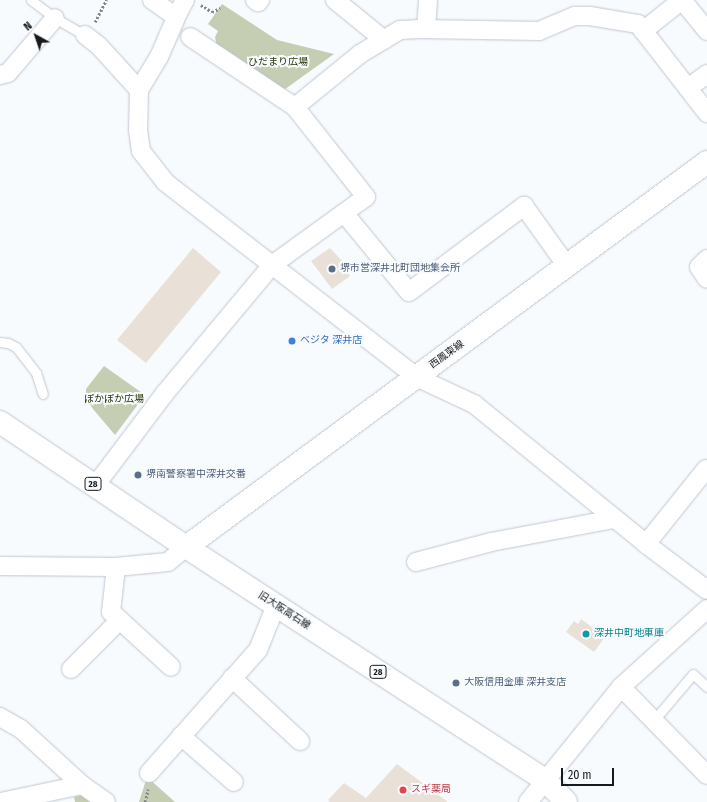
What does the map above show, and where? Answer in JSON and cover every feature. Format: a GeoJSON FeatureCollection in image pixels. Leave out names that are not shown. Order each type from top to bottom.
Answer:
{"type":"FeatureCollection","features":[{"type":"Feature","properties":{"kind":"main road","name":"西鳳東線"},"geometry":{"type":"LineString","coordinates":[[186,547],[707,162]]}},
{"type":"Feature","properties":{"kind":"main road","name":"旧大阪高石線"},"geometry":{"type":"LineString","coordinates":[[0,422],[186,547],[545,780],[566,802]]}},
{"type":"Feature","properties":{"kind":"street"},"geometry":{"type":"LineString","coordinates":[[152,0],[176,17]]}},
{"type":"Feature","properties":{"kind":"street"},"geometry":{"type":"LineString","coordinates":[[185,0],[159,57],[139,90],[138,130],[141,152],[165,182],[416,377],[474,404],[614,519],[707,590]]}},
{"type":"Feature","properties":{"kind":"street"},"geometry":{"type":"LineString","coordinates":[[255,0],[258,2],[260,0]]}},
{"type":"Feature","properties":{"kind":"street"},"geometry":{"type":"LineString","coordinates":[[335,0],[384,40]]}},
{"type":"Feature","properties":{"kind":"street"},"geometry":{"type":"LineString","coordinates":[[426,29],[428,0]]}},
{"type":"Feature","properties":{"kind":"street"},"geometry":{"type":"LineString","coordinates":[[643,31],[682,0],[707,31]]}},
{"type":"Feature","properties":{"kind":"street"},"geometry":{"type":"LineString","coordinates":[[295,107],[360,54],[400,30],[539,31],[575,16],[590,16],[638,24],[707,113]]}},
{"type":"Feature","properties":{"kind":"street"},"geometry":{"type":"LineString","coordinates":[[0,75],[8,73],[55,18]]}},
{"type":"Feature","properties":{"kind":"street"},"geometry":{"type":"LineString","coordinates":[[85,36],[99,46],[139,90]]}},
{"type":"Feature","properties":{"kind":"street"},"geometry":{"type":"LineString","coordinates":[[95,486],[165,393],[272,265],[366,197],[295,107],[190,37]]}},
{"type":"Feature","properties":{"kind":"street"},"geometry":{"type":"LineString","coordinates":[[688,88],[707,74]]}},
{"type":"Feature","properties":{"kind":"street"},"geometry":{"type":"LineString","coordinates":[[344,213],[409,292],[524,206],[567,266]]}},
{"type":"Feature","properties":{"kind":"street"},"geometry":{"type":"LineString","coordinates":[[707,259],[699,267],[707,279]]}},
{"type":"Feature","properties":{"kind":"street"},"geometry":{"type":"LineString","coordinates":[[646,544],[706,469]]}},
{"type":"Feature","properties":{"kind":"street"},"geometry":{"type":"LineString","coordinates":[[416,562],[491,542],[614,519]]}},
{"type":"Feature","properties":{"kind":"street"},"geometry":{"type":"LineString","coordinates":[[0,566],[116,567],[168,562],[186,547]]}},
{"type":"Feature","properties":{"kind":"street"},"geometry":{"type":"LineString","coordinates":[[116,567],[111,612],[171,667]]}},
{"type":"Feature","properties":{"kind":"street"},"geometry":{"type":"LineString","coordinates":[[148,781],[181,736],[258,650],[276,605]]}},
{"type":"Feature","properties":{"kind":"street"},"geometry":{"type":"LineString","coordinates":[[528,802],[622,687],[707,609]]}},
{"type":"Feature","properties":{"kind":"street"},"geometry":{"type":"LineString","coordinates":[[71,669],[120,620]]}},
{"type":"Feature","properties":{"kind":"street"},"geometry":{"type":"LineString","coordinates":[[232,678],[300,741]]}},
{"type":"Feature","properties":{"kind":"street"},"geometry":{"type":"LineString","coordinates":[[622,687],[707,775]]}},
{"type":"Feature","properties":{"kind":"street"},"geometry":{"type":"LineString","coordinates":[[0,717],[21,729],[82,784],[106,802]]}},
{"type":"Feature","properties":{"kind":"street"},"geometry":{"type":"LineString","coordinates":[[181,736],[234,782]]}},
{"type":"Feature","properties":{"kind":"street"},"geometry":{"type":"LineString","coordinates":[[1,802],[82,784]]}},
{"type":"Feature","properties":{"kind":"lane"},"geometry":{"type":"LineString","coordinates":[[31,0],[55,18],[85,36]]}},
{"type":"Feature","properties":{"kind":"lane"},"geometry":{"type":"LineString","coordinates":[[0,342],[8,343],[16,347],[36,373],[43,394]]}},
{"type":"Feature","properties":{"kind":"lane"},"geometry":{"type":"LineString","coordinates":[[654,720],[693,674],[707,687]]}},
{"type":"Feature","properties":{"kind":"path"},"geometry":{"type":"LineString","coordinates":[[85,36],[100,15],[106,0]]}},
{"type":"Feature","properties":{"kind":"path"},"geometry":{"type":"LineString","coordinates":[[210,12],[220,8]]}},
{"type":"Feature","properties":{"kind":"path"},"geometry":{"type":"LineString","coordinates":[[145,802],[148,781]]}},
{"type":"Feature","properties":{"kind":"green space","name":"ひだまり広場"},"geometry":{"type":"Polygon","coordinates":[[[222,4],[277,40],[334,54],[281,92],[217,47],[215,37],[218,31],[208,24],[222,4]]]}},
{"type":"Feature","properties":{"kind":"green space","name":"ぽかぽか広場"},"geometry":{"type":"Polygon","coordinates":[[[104,366],[145,395],[115,435],[93,409],[86,398],[86,389],[104,366]]]}},
{"type":"Feature","properties":{"kind":"green space"},"geometry":{"type":"Polygon","coordinates":[[[147,777],[175,802],[139,802],[147,777]]]}},
{"type":"Feature","properties":{"kind":"green space"},"geometry":{"type":"Polygon","coordinates":[[[85,794],[95,802],[75,802],[74,797],[85,794]]]}},
{"type":"Feature","properties":{"kind":"building"},"geometry":{"type":"Polygon","coordinates":[[[193,248],[221,272],[146,363],[117,340],[193,248]]]}},
{"type":"Feature","properties":{"kind":"building","name":"堺市営深井北町団地集会所"},"geometry":{"type":"Polygon","coordinates":[[[330,248],[343,262],[341,263],[350,276],[332,289],[311,261],[330,248]]]}},
{"type":"Feature","properties":{"kind":"building","name":"深井中町地車庫"},"geometry":{"type":"Polygon","coordinates":[[[581,619],[605,637],[594,652],[566,632],[574,621],[578,624],[581,619]]]}},
{"type":"Feature","properties":{"kind":"building","name":"スギ薬局"},"geometry":{"type":"Polygon","coordinates":[[[397,764],[448,802],[330,802],[328,800],[344,783],[366,798],[397,764]]]}},
{"type":"Feature","properties":{"kind":"place","name":"堺市営深井北町団地集会所"},"geometry":{"type":"Point","coordinates":[332,269]}},
{"type":"Feature","properties":{"kind":"place","name":"ベジタ 深井店"},"geometry":{"type":"Point","coordinates":[292,341]}},
{"type":"Feature","properties":{"kind":"place","name":"堺南警察署中深井交番"},"geometry":{"type":"Point","coordinates":[138,475]}},
{"type":"Feature","properties":{"kind":"place","name":"深井中町地車庫"},"geometry":{"type":"Point","coordinates":[586,634]}},
{"type":"Feature","properties":{"kind":"place","name":"大阪信用金庫 深井支店"},"geometry":{"type":"Point","coordinates":[456,683]}},
{"type":"Feature","properties":{"kind":"place","name":"スギ薬局"},"geometry":{"type":"Point","coordinates":[403,790]}}]}
